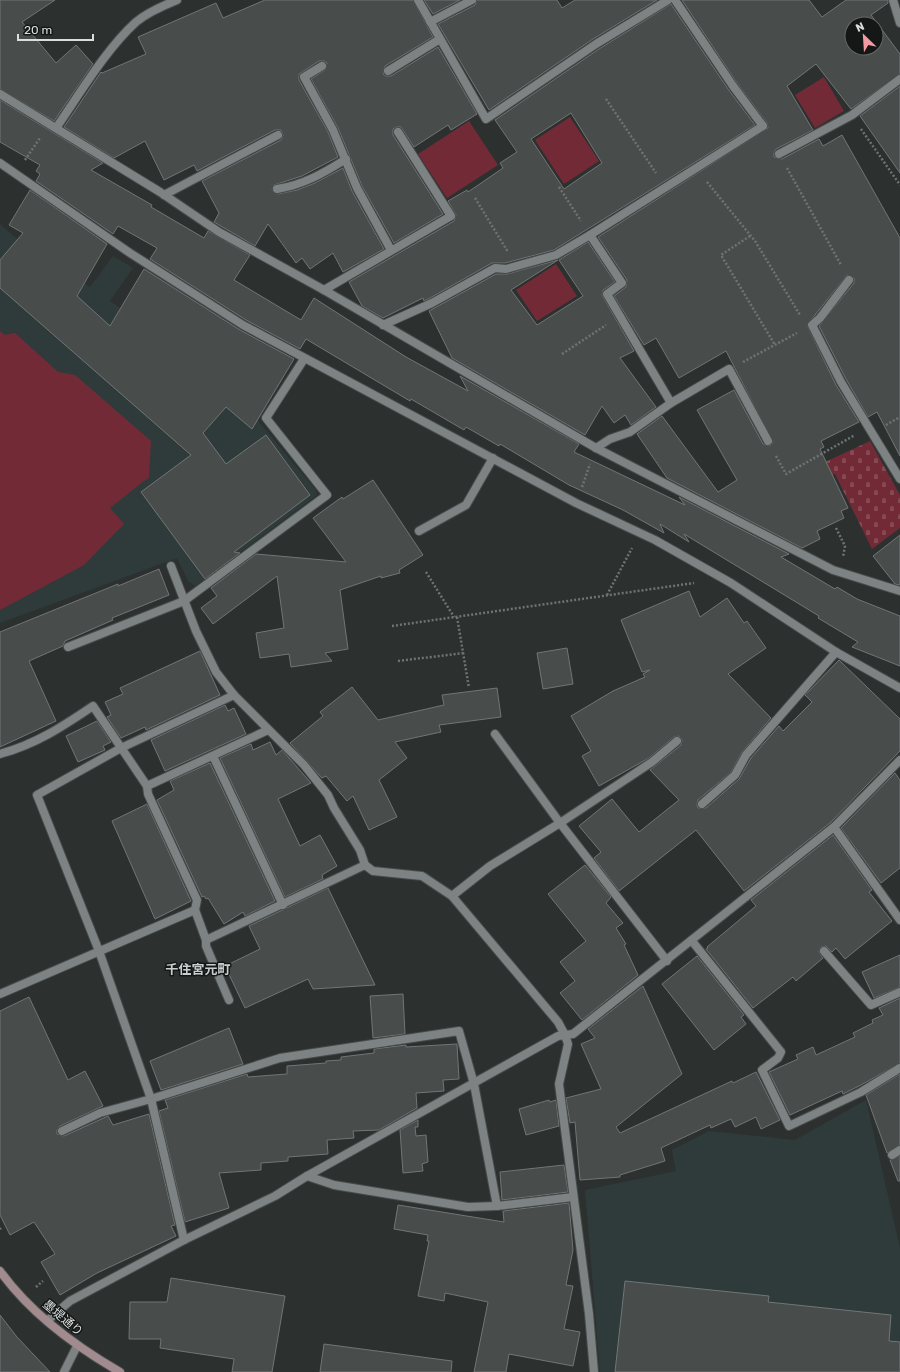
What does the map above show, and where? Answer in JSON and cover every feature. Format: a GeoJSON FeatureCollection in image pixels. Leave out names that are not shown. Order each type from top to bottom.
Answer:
{"type":"FeatureCollection","features":[{"type":"Feature","properties":{"kind":"main road","name":"墨堤通り"},"geometry":{"type":"LineString","coordinates":[[1,1273],[30,1306],[77,1346],[120,1372]]}},
{"type":"Feature","properties":{"kind":"street"},"geometry":{"type":"LineString","coordinates":[[53,126],[103,59],[136,23],[153,10],[177,0]]}},
{"type":"Feature","properties":{"kind":"street"},"geometry":{"type":"LineString","coordinates":[[418,0],[486,119],[596,44],[668,0]]}},
{"type":"Feature","properties":{"kind":"street"},"geometry":{"type":"LineString","coordinates":[[430,22],[472,0]]}},
{"type":"Feature","properties":{"kind":"street"},"geometry":{"type":"LineString","coordinates":[[383,325],[432,303],[495,268],[506,269],[556,255],[763,126],[675,0]]}},
{"type":"Feature","properties":{"kind":"street"},"geometry":{"type":"LineString","coordinates":[[893,0],[900,23]]}},
{"type":"Feature","properties":{"kind":"street"},"geometry":{"type":"LineString","coordinates":[[388,71],[440,39]]}},
{"type":"Feature","properties":{"kind":"street"},"geometry":{"type":"LineString","coordinates":[[322,66],[304,77],[333,130],[357,188],[391,250]]}},
{"type":"Feature","properties":{"kind":"street"},"geometry":{"type":"LineString","coordinates":[[779,154],[852,115],[900,79]]}},
{"type":"Feature","properties":{"kind":"street"},"geometry":{"type":"LineString","coordinates":[[0,94],[164,195],[219,232],[324,290],[596,448],[840,572],[900,591]]}},
{"type":"Feature","properties":{"kind":"street"},"geometry":{"type":"LineString","coordinates":[[324,290],[451,216],[398,132]]}},
{"type":"Feature","properties":{"kind":"street"},"geometry":{"type":"LineString","coordinates":[[164,195],[278,135]]}},
{"type":"Feature","properties":{"kind":"street"},"geometry":{"type":"LineString","coordinates":[[277,189],[290,187],[312,179],[346,159]]}},
{"type":"Feature","properties":{"kind":"street"},"geometry":{"type":"LineString","coordinates":[[0,163],[130,253],[243,326],[576,503],[640,533],[713,573],[793,622],[836,652],[900,688]]}},
{"type":"Feature","properties":{"kind":"street"},"geometry":{"type":"LineString","coordinates":[[590,234],[622,283],[607,294],[671,403]]}},
{"type":"Feature","properties":{"kind":"street"},"geometry":{"type":"LineString","coordinates":[[849,280],[820,318],[810,326],[868,428],[900,479]]}},
{"type":"Feature","properties":{"kind":"street"},"geometry":{"type":"LineString","coordinates":[[68,647],[184,601],[327,495],[266,418],[304,359]]}},
{"type":"Feature","properties":{"kind":"street"},"geometry":{"type":"LineString","coordinates":[[596,448],[610,439],[630,432],[671,403],[729,369],[768,441]]}},
{"type":"Feature","properties":{"kind":"street"},"geometry":{"type":"LineString","coordinates":[[419,531],[466,505],[493,458]]}},
{"type":"Feature","properties":{"kind":"street"},"geometry":{"type":"LineString","coordinates":[[171,566],[184,601],[216,672],[234,695],[304,765],[328,795],[334,808],[360,850],[365,865],[373,871],[422,876],[452,896],[558,1022],[566,1035],[568,1044],[559,1084],[589,1314],[594,1372]]}},
{"type":"Feature","properties":{"kind":"street"},"geometry":{"type":"LineString","coordinates":[[702,804],[735,775],[746,755],[836,652]]}},
{"type":"Feature","properties":{"kind":"street"},"geometry":{"type":"LineString","coordinates":[[184,1240],[150,1099],[99,951],[37,795],[121,748],[234,695]]}},
{"type":"Feature","properties":{"kind":"street"},"geometry":{"type":"LineString","coordinates":[[0,754],[23,748],[48,736],[93,706],[147,786],[148,794],[197,900],[195,910],[206,940],[206,946],[229,1000]]}},
{"type":"Feature","properties":{"kind":"street"},"geometry":{"type":"LineString","coordinates":[[147,786],[268,730]]}},
{"type":"Feature","properties":{"kind":"street"},"geometry":{"type":"LineString","coordinates":[[495,734],[560,823],[667,961]]}},
{"type":"Feature","properties":{"kind":"street"},"geometry":{"type":"LineString","coordinates":[[452,896],[490,866],[560,823],[652,762],[677,741]]}},
{"type":"Feature","properties":{"kind":"street"},"geometry":{"type":"LineString","coordinates":[[213,756],[283,905]]}},
{"type":"Feature","properties":{"kind":"street"},"geometry":{"type":"LineString","coordinates":[[47,1321],[70,1301],[184,1240],[275,1196],[307,1176],[558,1036],[573,1034],[667,961],[834,827],[900,760]]}},
{"type":"Feature","properties":{"kind":"street"},"geometry":{"type":"LineString","coordinates":[[834,827],[900,920]]}},
{"type":"Feature","properties":{"kind":"street"},"geometry":{"type":"LineString","coordinates":[[206,940],[365,865]]}},
{"type":"Feature","properties":{"kind":"street"},"geometry":{"type":"LineString","coordinates":[[0,994],[195,910]]}},
{"type":"Feature","properties":{"kind":"street"},"geometry":{"type":"LineString","coordinates":[[692,941],[781,1052],[778,1058],[762,1070],[789,1126],[861,1092],[900,1068]]}},
{"type":"Feature","properties":{"kind":"street"},"geometry":{"type":"LineString","coordinates":[[824,951],[870,1005],[900,992]]}},
{"type":"Feature","properties":{"kind":"street"},"geometry":{"type":"LineString","coordinates":[[62,1131],[100,1112],[150,1099],[280,1058],[459,1031],[474,1084],[497,1206]]}},
{"type":"Feature","properties":{"kind":"street"},"geometry":{"type":"LineString","coordinates":[[892,1156],[900,1150]]}},
{"type":"Feature","properties":{"kind":"street"},"geometry":{"type":"LineString","coordinates":[[307,1176],[334,1185],[468,1207],[497,1206],[574,1197]]}},
{"type":"Feature","properties":{"kind":"street"},"geometry":{"type":"LineString","coordinates":[[64,1372],[77,1346]]}},
{"type":"Feature","properties":{"kind":"path"},"geometry":{"type":"LineString","coordinates":[[606,99],[666,187]]}},
{"type":"Feature","properties":{"kind":"path"},"geometry":{"type":"LineString","coordinates":[[852,115],[900,185]]}},
{"type":"Feature","properties":{"kind":"path"},"geometry":{"type":"LineString","coordinates":[[15,173],[53,126]]}},
{"type":"Feature","properties":{"kind":"path"},"geometry":{"type":"LineString","coordinates":[[779,154],[849,280]]}},
{"type":"Feature","properties":{"kind":"path"},"geometry":{"type":"LineString","coordinates":[[696,168],[750,236],[810,326],[729,369]]}},
{"type":"Feature","properties":{"kind":"path"},"geometry":{"type":"LineString","coordinates":[[559,187],[590,234]]}},
{"type":"Feature","properties":{"kind":"path"},"geometry":{"type":"LineString","coordinates":[[475,198],[517,266]]}},
{"type":"Feature","properties":{"kind":"path"},"geometry":{"type":"LineString","coordinates":[[750,236],[721,255],[775,345]]}},
{"type":"Feature","properties":{"kind":"path"},"geometry":{"type":"LineString","coordinates":[[562,354],[620,317]]}},
{"type":"Feature","properties":{"kind":"path"},"geometry":{"type":"LineString","coordinates":[[768,441],[786,474],[868,428]]}},
{"type":"Feature","properties":{"kind":"path"},"geometry":{"type":"LineString","coordinates":[[576,503],[596,448]]}},
{"type":"Feature","properties":{"kind":"path"},"geometry":{"type":"LineString","coordinates":[[836,528],[845,546],[840,572]]}},
{"type":"Feature","properties":{"kind":"path"},"geometry":{"type":"LineString","coordinates":[[607,595],[640,533]]}},
{"type":"Feature","properties":{"kind":"path"},"geometry":{"type":"LineString","coordinates":[[426,572],[454,617]]}},
{"type":"Feature","properties":{"kind":"path"},"geometry":{"type":"LineString","coordinates":[[392,626],[705,581],[713,573]]}},
{"type":"Feature","properties":{"kind":"path"},"geometry":{"type":"LineString","coordinates":[[457,616],[469,688]]}},
{"type":"Feature","properties":{"kind":"path"},"geometry":{"type":"LineString","coordinates":[[398,661],[464,653]]}},
{"type":"Feature","properties":{"kind":"shaded area"},"geometry":{"type":"Polygon","coordinates":[[[0,224],[25,246],[90,287],[113,256],[133,268],[110,301],[156,332],[254,416],[315,489],[317,495],[195,586],[188,581],[177,558],[0,623],[0,224]]]}},
{"type":"Feature","properties":{"kind":"shaded area"},"geometry":{"type":"Polygon","coordinates":[[[866,1100],[900,1248],[900,1372],[600,1372],[585,1190],[676,1171],[672,1150],[709,1131],[795,1140],[866,1100]]]}},
{"type":"Feature","properties":{"kind":"green space"},"geometry":{"type":"Polygon","coordinates":[[[824,77],[844,111],[815,128],[795,95],[824,77]]]}},
{"type":"Feature","properties":{"kind":"green space"},"geometry":{"type":"Polygon","coordinates":[[[570,117],[599,161],[564,184],[535,140],[570,117]]]}},
{"type":"Feature","properties":{"kind":"green space"},"geometry":{"type":"Polygon","coordinates":[[[469,121],[498,165],[447,198],[418,154],[469,121]]]}},
{"type":"Feature","properties":{"kind":"green space"},"geometry":{"type":"Polygon","coordinates":[[[556,264],[577,296],[537,321],[516,290],[556,264]]]}},
{"type":"Feature","properties":{"kind":"green space"},"geometry":{"type":"Polygon","coordinates":[[[0,331],[5,335],[15,333],[58,372],[75,375],[151,441],[149,477],[110,508],[124,524],[84,565],[0,610],[0,331]]]}},
{"type":"Feature","properties":{"kind":"green space"},"geometry":{"type":"Polygon","coordinates":[[[870,441],[900,495],[900,528],[872,549],[835,474],[830,476],[823,463],[870,441]]]}},
{"type":"Feature","properties":{"kind":"building"},"geometry":{"type":"Polygon","coordinates":[[[0,0],[55,0],[22,22],[56,63],[76,45],[93,64],[54,121],[0,89],[0,0]]]}},
{"type":"Feature","properties":{"kind":"building"},"geometry":{"type":"Polygon","coordinates":[[[265,0],[413,0],[433,37],[385,66],[383,74],[386,76],[391,76],[438,47],[477,114],[451,130],[448,125],[414,147],[401,127],[393,129],[393,135],[443,214],[394,243],[362,186],[338,128],[311,79],[325,70],[327,63],[324,61],[319,61],[299,74],[299,80],[328,132],[338,157],[302,176],[274,185],[272,190],[278,194],[297,190],[315,183],[343,168],[352,191],[384,249],[343,272],[333,253],[310,269],[302,258],[296,263],[268,224],[255,246],[214,222],[219,213],[202,181],[281,140],[283,135],[281,130],[275,130],[197,171],[194,165],[164,180],[145,141],[114,158],[64,127],[101,72],[102,73],[146,54],[138,37],[216,3],[223,18],[265,0]]]}},
{"type":"Feature","properties":{"kind":"building"},"geometry":{"type":"Polygon","coordinates":[[[424,0],[460,0],[433,14],[424,0]]]}},
{"type":"Feature","properties":{"kind":"building"},"geometry":{"type":"Polygon","coordinates":[[[477,0],[557,0],[562,8],[575,0],[657,0],[593,39],[489,110],[438,24],[475,5],[477,0]]]}},
{"type":"Feature","properties":{"kind":"building"},"geometry":{"type":"Polygon","coordinates":[[[682,0],[809,0],[822,17],[846,0],[888,0],[888,3],[871,15],[872,16],[844,16],[844,56],[884,56],[884,32],[900,54],[900,74],[851,109],[816,64],[787,86],[813,130],[776,149],[774,153],[774,157],[782,159],[819,139],[823,146],[842,135],[900,238],[900,456],[877,412],[868,417],[846,379],[819,326],[854,283],[854,278],[847,275],[807,325],[836,385],[859,422],[821,441],[824,447],[820,449],[848,508],[841,511],[844,518],[817,531],[820,539],[802,548],[667,478],[637,434],[662,416],[718,492],[737,480],[697,410],[734,390],[763,444],[770,446],[773,442],[726,351],[679,378],[656,338],[644,345],[614,296],[626,287],[627,280],[598,237],[768,128],[767,123],[737,83],[682,0]]]}},
{"type":"Feature","properties":{"kind":"building"},"geometry":{"type":"Polygon","coordinates":[[[671,4],[728,89],[755,125],[554,250],[505,263],[492,263],[430,298],[424,301],[423,298],[383,318],[362,306],[349,282],[454,221],[456,215],[448,201],[467,190],[468,192],[503,168],[500,163],[517,152],[495,120],[599,49],[671,4]],[[571,113],[531,139],[564,189],[602,163],[571,113]]]}},
{"type":"Feature","properties":{"kind":"building"},"geometry":{"type":"Polygon","coordinates":[[[900,86],[900,173],[860,116],[900,86]]]}},
{"type":"Feature","properties":{"kind":"building"},"geometry":{"type":"Polygon","coordinates":[[[0,100],[103,163],[91,170],[152,205],[151,207],[204,238],[208,231],[250,255],[234,280],[301,320],[314,298],[406,357],[468,391],[460,376],[579,444],[574,452],[685,505],[679,497],[789,554],[781,557],[835,589],[837,587],[857,599],[900,616],[900,666],[852,647],[858,642],[818,618],[819,616],[684,534],[689,542],[660,524],[664,533],[623,510],[569,485],[500,444],[499,446],[466,427],[464,430],[411,399],[410,401],[306,339],[300,349],[246,320],[150,259],[157,248],[118,226],[113,234],[36,181],[40,174],[36,171],[40,165],[0,142],[0,100]]]}},
{"type":"Feature","properties":{"kind":"building"},"geometry":{"type":"Polygon","coordinates":[[[30,190],[107,244],[77,296],[110,326],[144,269],[240,330],[294,359],[252,429],[226,407],[203,433],[226,464],[266,435],[310,495],[234,552],[240,553],[205,579],[141,492],[191,455],[0,288],[0,260],[23,233],[9,225],[30,190]]]}},
{"type":"Feature","properties":{"kind":"building"},"geometry":{"type":"Polygon","coordinates":[[[588,242],[615,282],[603,290],[602,295],[634,351],[620,358],[656,407],[631,425],[625,415],[614,423],[602,406],[585,435],[452,358],[429,311],[496,274],[507,274],[558,260],[511,290],[537,325],[583,296],[559,260],[588,242]]]}},
{"type":"Feature","properties":{"kind":"building"},"geometry":{"type":"Polygon","coordinates":[[[373,480],[423,555],[399,570],[400,573],[381,578],[381,576],[340,590],[348,649],[325,653],[332,661],[291,667],[289,654],[260,658],[256,633],[284,628],[277,576],[213,624],[201,608],[217,596],[211,588],[256,554],[346,562],[313,518],[342,497],[343,499],[373,480]]]}},
{"type":"Feature","properties":{"kind":"building"},"geometry":{"type":"Polygon","coordinates":[[[900,535],[900,585],[895,584],[873,556],[900,535]]]}},
{"type":"Feature","properties":{"kind":"building"},"geometry":{"type":"Polygon","coordinates":[[[159,569],[169,595],[112,618],[113,620],[65,641],[63,646],[29,661],[56,721],[0,747],[0,632],[159,569]]]}},
{"type":"Feature","properties":{"kind":"building"},"geometry":{"type":"Polygon","coordinates":[[[689,591],[700,617],[727,598],[744,623],[747,621],[766,648],[728,674],[771,718],[742,752],[731,772],[698,800],[698,808],[706,808],[739,779],[751,758],[779,726],[783,731],[812,702],[805,695],[839,660],[900,719],[900,751],[830,823],[744,891],[696,830],[619,891],[594,858],[601,852],[579,826],[612,799],[639,832],[679,800],[650,770],[681,745],[682,740],[679,736],[674,737],[649,758],[599,786],[582,756],[591,751],[571,716],[613,691],[645,677],[643,674],[650,670],[642,672],[621,620],[689,591]]]}},
{"type":"Feature","properties":{"kind":"building"},"geometry":{"type":"Polygon","coordinates":[[[567,648],[573,684],[543,689],[537,653],[567,648]]]}},
{"type":"Feature","properties":{"kind":"building"},"geometry":{"type":"Polygon","coordinates":[[[200,651],[220,695],[146,730],[145,727],[121,738],[107,717],[111,715],[105,702],[123,694],[120,688],[200,651]]]}},
{"type":"Feature","properties":{"kind":"building"},"geometry":{"type":"Polygon","coordinates":[[[352,687],[378,720],[444,705],[442,695],[497,688],[501,717],[439,725],[441,732],[395,742],[407,758],[379,780],[397,817],[369,830],[353,796],[347,801],[326,776],[322,778],[290,743],[323,716],[320,712],[352,687]]]}},
{"type":"Feature","properties":{"kind":"building"},"geometry":{"type":"Polygon","coordinates":[[[225,705],[228,711],[234,708],[246,734],[165,771],[151,740],[225,705]]]}},
{"type":"Feature","properties":{"kind":"building"},"geometry":{"type":"Polygon","coordinates":[[[97,721],[111,742],[103,746],[105,750],[78,762],[66,736],[97,721]]]}},
{"type":"Feature","properties":{"kind":"building"},"geometry":{"type":"Polygon","coordinates":[[[270,742],[276,755],[282,750],[311,783],[278,799],[300,846],[320,835],[337,866],[322,875],[323,879],[285,897],[220,758],[251,744],[253,750],[270,742]]]}},
{"type":"Feature","properties":{"kind":"building"},"geometry":{"type":"Polygon","coordinates":[[[210,763],[275,901],[245,916],[243,912],[224,924],[208,898],[206,899],[204,896],[202,897],[157,800],[174,790],[170,781],[210,763]]]}},
{"type":"Feature","properties":{"kind":"building"},"geometry":{"type":"Polygon","coordinates":[[[895,773],[900,780],[900,868],[881,883],[841,828],[895,773]]]}},
{"type":"Feature","properties":{"kind":"building"},"geometry":{"type":"Polygon","coordinates":[[[147,804],[191,901],[155,919],[112,821],[147,804]]]}},
{"type":"Feature","properties":{"kind":"building"},"geometry":{"type":"Polygon","coordinates":[[[833,835],[872,890],[869,892],[892,921],[845,959],[836,948],[832,952],[826,946],[821,947],[819,952],[823,958],[796,981],[793,977],[753,1008],[706,949],[756,906],[751,900],[833,835]]]}},
{"type":"Feature","properties":{"kind":"building"},"geometry":{"type":"Polygon","coordinates":[[[585,865],[611,897],[606,903],[623,923],[616,928],[626,944],[624,945],[638,975],[582,1020],[560,993],[575,981],[560,962],[586,941],[548,894],[585,865]]]}},
{"type":"Feature","properties":{"kind":"building"},"geometry":{"type":"Polygon","coordinates":[[[328,888],[375,985],[313,989],[308,979],[245,1008],[225,966],[260,949],[249,926],[328,888]]]}},
{"type":"Feature","properties":{"kind":"building"},"geometry":{"type":"Polygon","coordinates":[[[900,955],[900,987],[874,998],[862,972],[900,955]]]}},
{"type":"Feature","properties":{"kind":"building"},"geometry":{"type":"Polygon","coordinates":[[[697,956],[744,1015],[741,1017],[746,1024],[714,1050],[662,984],[697,956]]]}},
{"type":"Feature","properties":{"kind":"building"},"geometry":{"type":"Polygon","coordinates":[[[643,986],[682,1074],[616,1127],[620,1133],[732,1081],[733,1083],[756,1072],[780,1120],[761,1129],[756,1117],[735,1127],[731,1119],[711,1128],[710,1125],[661,1148],[665,1161],[620,1175],[620,1177],[580,1180],[575,1122],[570,1123],[566,1098],[601,1089],[581,1044],[595,1038],[588,1029],[643,986]]]}},
{"type":"Feature","properties":{"kind":"building"},"geometry":{"type":"Polygon","coordinates":[[[403,994],[405,1034],[373,1038],[370,996],[403,994]]]}},
{"type":"Feature","properties":{"kind":"building"},"geometry":{"type":"Polygon","coordinates":[[[29,997],[68,1080],[85,1071],[103,1106],[60,1126],[57,1130],[57,1134],[64,1136],[108,1116],[113,1125],[149,1114],[175,1225],[171,1226],[176,1236],[97,1273],[60,1295],[41,1262],[55,1254],[34,1222],[10,1235],[0,1215],[0,1011],[29,997]]]}},
{"type":"Feature","properties":{"kind":"building"},"geometry":{"type":"Polygon","coordinates":[[[900,998],[900,1063],[843,1094],[842,1091],[790,1115],[769,1072],[798,1059],[796,1055],[813,1047],[816,1055],[855,1037],[853,1033],[873,1023],[872,1020],[883,1015],[879,1008],[900,998]]]}},
{"type":"Feature","properties":{"kind":"building"},"geometry":{"type":"Polygon","coordinates":[[[229,1028],[243,1064],[161,1090],[150,1061],[229,1028]]]}},
{"type":"Feature","properties":{"kind":"building"},"geometry":{"type":"Polygon","coordinates":[[[457,1044],[459,1079],[443,1080],[444,1091],[416,1093],[417,1108],[379,1130],[353,1131],[354,1138],[327,1140],[328,1154],[288,1157],[288,1161],[261,1163],[261,1170],[219,1173],[229,1208],[185,1222],[159,1111],[168,1108],[165,1100],[247,1074],[248,1077],[287,1074],[287,1066],[326,1063],[326,1061],[341,1060],[341,1057],[374,1053],[374,1049],[406,1045],[406,1047],[457,1044]]]}},
{"type":"Feature","properties":{"kind":"building"},"geometry":{"type":"Polygon","coordinates":[[[900,1074],[900,1145],[887,1153],[866,1095],[900,1074]]]}},
{"type":"Feature","properties":{"kind":"building"},"geometry":{"type":"Polygon","coordinates":[[[549,1100],[550,1102],[556,1100],[559,1126],[526,1135],[519,1109],[549,1100]]]}},
{"type":"Feature","properties":{"kind":"building"},"geometry":{"type":"Polygon","coordinates":[[[418,1120],[418,1127],[415,1127],[416,1136],[426,1135],[428,1162],[422,1164],[423,1171],[403,1173],[400,1130],[418,1120]]]}},
{"type":"Feature","properties":{"kind":"building"},"geometry":{"type":"Polygon","coordinates":[[[900,1156],[900,1181],[898,1181],[890,1160],[900,1156]]]}},
{"type":"Feature","properties":{"kind":"building"},"geometry":{"type":"Polygon","coordinates":[[[564,1165],[568,1192],[502,1200],[500,1172],[564,1165]]]}},
{"type":"Feature","properties":{"kind":"building"},"geometry":{"type":"Polygon","coordinates":[[[569,1203],[573,1250],[566,1285],[573,1286],[564,1329],[580,1332],[573,1366],[509,1354],[506,1372],[474,1372],[488,1302],[445,1293],[444,1301],[418,1296],[429,1241],[427,1241],[428,1235],[394,1229],[398,1205],[504,1222],[503,1211],[569,1203]]]}},
{"type":"Feature","properties":{"kind":"building"},"geometry":{"type":"Polygon","coordinates":[[[171,1278],[285,1296],[272,1372],[232,1372],[234,1359],[160,1348],[161,1339],[129,1339],[130,1302],[167,1302],[171,1278]]]}},
{"type":"Feature","properties":{"kind":"building"},"geometry":{"type":"Polygon","coordinates":[[[625,1281],[769,1296],[768,1302],[891,1315],[889,1341],[900,1342],[900,1372],[615,1372],[625,1281]]]}},
{"type":"Feature","properties":{"kind":"building"},"geometry":{"type":"Polygon","coordinates":[[[0,1315],[17,1337],[50,1372],[0,1372],[0,1315]]]}},
{"type":"Feature","properties":{"kind":"building"},"geometry":{"type":"Polygon","coordinates":[[[324,1344],[452,1361],[451,1372],[320,1372],[324,1344]]]}},
{"type":"Feature","properties":{"kind":"district","name":"千住宮元町"},"geometry":{"type":"Point","coordinates":[198,969]}}]}
